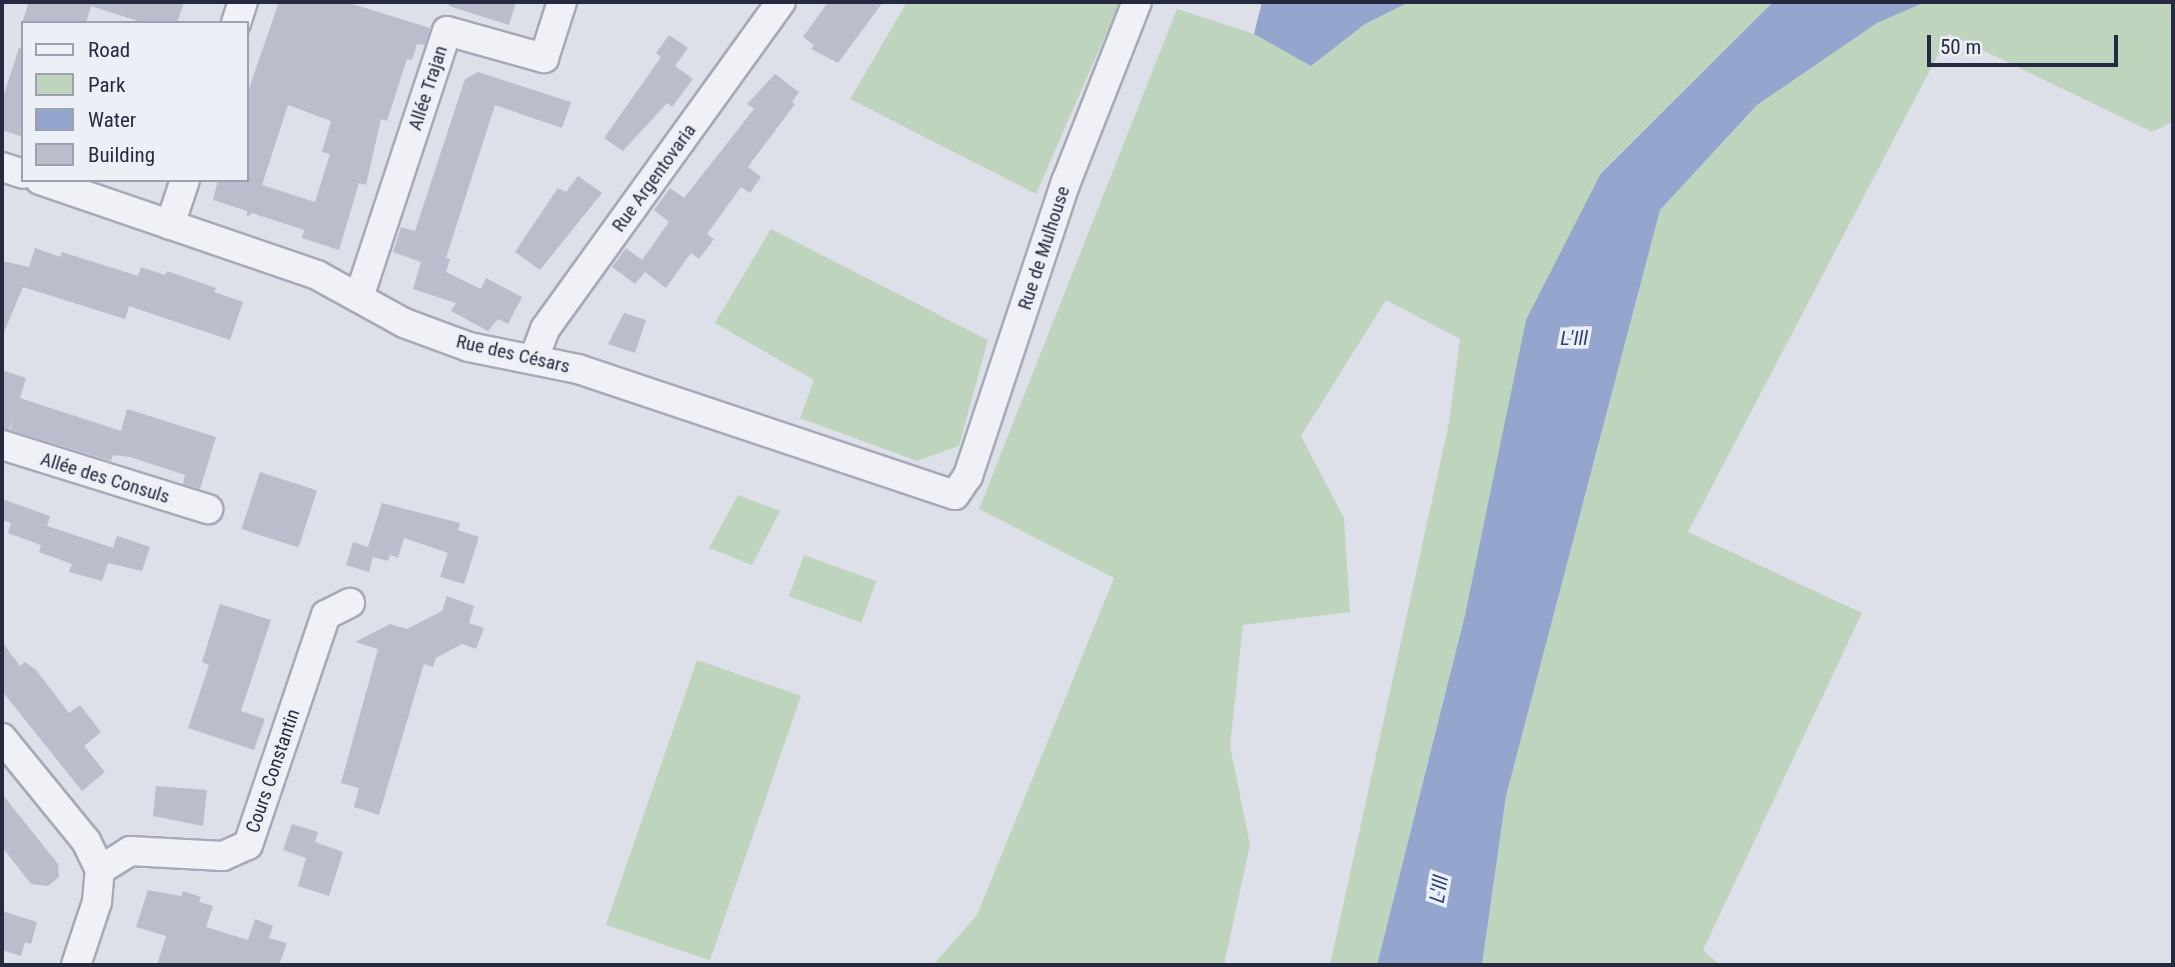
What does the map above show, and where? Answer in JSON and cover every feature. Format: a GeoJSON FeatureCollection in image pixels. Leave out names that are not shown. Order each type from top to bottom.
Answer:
{"type":"FeatureCollection","features":[{"type":"Feature","properties":{"kind":"street"},"geometry":{"type":"LineString","coordinates":[[237,21],[243,2]]}},
{"type":"Feature","properties":{"kind":"street","name":"Allée Trajan"},"geometry":{"type":"LineString","coordinates":[[359,297],[447,31],[544,58],[562,2]]}},
{"type":"Feature","properties":{"kind":"street","name":"Rue Argentovaria"},"geometry":{"type":"LineString","coordinates":[[534,358],[545,330],[781,2]]}},
{"type":"Feature","properties":{"kind":"street","name":"Rue de Mulhouse"},"geometry":{"type":"LineString","coordinates":[[955,495],[968,475],[1066,182],[1137,2]]}},
{"type":"Feature","properties":{"kind":"street"},"geometry":{"type":"LineString","coordinates":[[2,167],[21,173]]}},
{"type":"Feature","properties":{"kind":"street","name":"Rue des Césars"},"geometry":{"type":"LineString","coordinates":[[46,182],[287,263],[359,297],[404,323],[469,347],[534,358],[955,495]]}},
{"type":"Feature","properties":{"kind":"street"},"geometry":{"type":"LineString","coordinates":[[170,225],[184,182]]}},
{"type":"Feature","properties":{"kind":"street","name":"Allée des Consuls"},"geometry":{"type":"LineString","coordinates":[[2,445],[208,509]]}},
{"type":"Feature","properties":{"kind":"street","name":"Cours Constantin"},"geometry":{"type":"LineString","coordinates":[[100,870],[130,851],[223,856],[248,845],[327,615],[351,603]]}},
{"type":"Feature","properties":{"kind":"street"},"geometry":{"type":"LineString","coordinates":[[2,738],[86,841],[100,870],[97,902],[76,965]]}},
{"type":"Feature","properties":{"kind":"green space"},"geometry":{"type":"Polygon","coordinates":[[[907,2],[1120,2],[1036,194],[850,99],[907,2]]]}},
{"type":"Feature","properties":{"kind":"green space"},"geometry":{"type":"Polygon","coordinates":[[[1409,2],[1773,2],[1601,172],[1465,615],[1377,965],[1330,965],[1449,423],[1460,339],[1386,300],[1301,436],[1344,518],[1350,612],[1243,625],[1230,746],[1250,845],[1224,965],[933,965],[977,915],[1114,578],[979,509],[1177,9],[1254,34],[1311,66],[1365,24],[1409,2]]]}},
{"type":"Feature","properties":{"kind":"green space"},"geometry":{"type":"Polygon","coordinates":[[[1925,2],[2173,2],[2173,122],[2152,132],[1949,34],[1688,532],[1862,613],[1703,950],[1720,965],[1482,965],[1506,796],[1660,210],[1757,105],[1877,23],[1925,2]]]}},
{"type":"Feature","properties":{"kind":"green space"},"geometry":{"type":"Polygon","coordinates":[[[771,229],[988,340],[959,446],[917,461],[800,418],[814,380],[715,323],[771,229]]]}},
{"type":"Feature","properties":{"kind":"green space"},"geometry":{"type":"Polygon","coordinates":[[[738,495],[780,511],[752,565],[709,548],[738,495]]]}},
{"type":"Feature","properties":{"kind":"green space"},"geometry":{"type":"Polygon","coordinates":[[[804,555],[876,581],[861,623],[789,596],[804,555]]]}},
{"type":"Feature","properties":{"kind":"green space"},"geometry":{"type":"Polygon","coordinates":[[[697,660],[801,696],[710,961],[606,925],[697,660]]]}},
{"type":"Feature","properties":{"kind":"water"},"geometry":{"type":"Polygon","coordinates":[[[1262,2],[1409,2],[1365,24],[1311,66],[1254,34],[1262,2]]]}},
{"type":"Feature","properties":{"kind":"water","name":"L'Ill"},"geometry":{"type":"Polygon","coordinates":[[[1773,2],[1925,2],[1877,23],[1757,105],[1660,210],[1506,796],[1482,965],[1377,965],[1465,615],[1526,320],[1601,173],[1773,2]]]}},
{"type":"Feature","properties":{"kind":"building"},"geometry":{"type":"Polygon","coordinates":[[[29,2],[184,2],[178,21],[138,21],[91,6],[87,21],[23,21],[29,2]]]}},
{"type":"Feature","properties":{"kind":"building"},"geometry":{"type":"Polygon","coordinates":[[[279,2],[346,2],[430,28],[425,45],[417,44],[412,60],[407,59],[387,121],[381,119],[366,185],[359,183],[339,250],[302,238],[304,230],[252,213],[247,217],[247,211],[213,200],[218,182],[248,182],[248,91],[279,2]],[[288,105],[262,185],[315,202],[330,154],[322,152],[331,121],[288,105]]]}},
{"type":"Feature","properties":{"kind":"building"},"geometry":{"type":"Polygon","coordinates":[[[449,2],[516,2],[509,25],[449,6],[449,2]]]}},
{"type":"Feature","properties":{"kind":"building"},"geometry":{"type":"Polygon","coordinates":[[[828,2],[883,2],[838,63],[811,49],[814,45],[803,37],[828,2]]]}},
{"type":"Feature","properties":{"kind":"building"},"geometry":{"type":"Polygon","coordinates":[[[669,35],[688,48],[675,66],[693,79],[672,107],[667,103],[623,151],[604,138],[661,57],[656,53],[669,35]]]}},
{"type":"Feature","properties":{"kind":"building"},"geometry":{"type":"Polygon","coordinates":[[[21,48],[21,136],[2,130],[2,100],[21,48]]]}},
{"type":"Feature","properties":{"kind":"building"},"geometry":{"type":"Polygon","coordinates":[[[478,72],[571,102],[562,128],[495,105],[446,258],[450,259],[446,272],[481,289],[486,278],[522,297],[508,324],[498,319],[488,331],[451,311],[456,303],[413,289],[421,262],[393,252],[401,227],[415,231],[465,79],[478,72]]]}},
{"type":"Feature","properties":{"kind":"building"},"geometry":{"type":"Polygon","coordinates":[[[775,74],[799,92],[792,102],[795,104],[748,167],[761,177],[750,193],[741,187],[707,234],[714,239],[699,259],[691,253],[666,288],[645,272],[635,284],[612,267],[626,248],[642,260],[669,222],[654,210],[670,188],[684,198],[754,109],[747,104],[775,74]]]}},
{"type":"Feature","properties":{"kind":"building"},"geometry":{"type":"Polygon","coordinates":[[[578,176],[602,193],[540,270],[515,252],[558,188],[566,192],[578,176]]]}},
{"type":"Feature","properties":{"kind":"building"},"geometry":{"type":"Polygon","coordinates":[[[35,248],[60,257],[62,252],[138,276],[141,267],[165,275],[167,271],[216,288],[214,292],[243,302],[230,340],[129,306],[125,319],[23,287],[2,337],[2,261],[29,267],[35,248]]]}},
{"type":"Feature","properties":{"kind":"building"},"geometry":{"type":"Polygon","coordinates":[[[624,313],[646,320],[635,353],[608,344],[624,313]]]}},
{"type":"Feature","properties":{"kind":"building"},"geometry":{"type":"Polygon","coordinates":[[[2,370],[26,378],[20,398],[121,431],[127,409],[216,437],[200,489],[183,484],[185,475],[130,457],[113,455],[111,461],[10,430],[14,417],[9,430],[2,429],[2,370]]]}},
{"type":"Feature","properties":{"kind":"building"},"geometry":{"type":"Polygon","coordinates":[[[260,472],[317,491],[299,548],[241,529],[260,472]]]}},
{"type":"Feature","properties":{"kind":"building"},"geometry":{"type":"Polygon","coordinates":[[[2,499],[50,516],[47,526],[113,548],[117,536],[150,547],[142,571],[108,563],[102,581],[69,572],[72,564],[39,552],[41,545],[8,533],[11,523],[2,520],[2,499]]]}},
{"type":"Feature","properties":{"kind":"building"},"geometry":{"type":"Polygon","coordinates":[[[382,503],[460,523],[458,530],[479,537],[464,584],[440,577],[448,553],[404,538],[398,558],[390,555],[388,561],[373,557],[369,572],[346,565],[353,542],[368,547],[382,503]]]}},
{"type":"Feature","properties":{"kind":"building"},"geometry":{"type":"Polygon","coordinates":[[[447,596],[474,606],[469,623],[484,628],[476,649],[462,644],[436,658],[433,667],[424,664],[379,815],[354,807],[359,788],[341,783],[378,649],[355,642],[390,624],[407,629],[442,611],[447,596]]]}},
{"type":"Feature","properties":{"kind":"building"},"geometry":{"type":"Polygon","coordinates":[[[220,604],[271,620],[241,711],[265,719],[254,750],[188,728],[209,665],[202,662],[220,604]]]}},
{"type":"Feature","properties":{"kind":"building"},"geometry":{"type":"Polygon","coordinates":[[[2,642],[20,666],[25,662],[36,670],[69,713],[80,705],[101,732],[84,746],[105,772],[82,791],[2,691],[2,642]]]}},
{"type":"Feature","properties":{"kind":"building"},"geometry":{"type":"Polygon","coordinates":[[[156,786],[207,790],[203,826],[153,816],[156,786]]]}},
{"type":"Feature","properties":{"kind":"building"},"geometry":{"type":"Polygon","coordinates":[[[2,794],[58,864],[59,877],[48,886],[31,884],[2,847],[2,794]]]}},
{"type":"Feature","properties":{"kind":"building"},"geometry":{"type":"Polygon","coordinates":[[[292,824],[318,832],[315,842],[343,852],[329,896],[298,886],[306,858],[283,850],[292,824]]]}},
{"type":"Feature","properties":{"kind":"building"},"geometry":{"type":"Polygon","coordinates":[[[148,890],[181,896],[183,891],[201,897],[199,902],[213,906],[206,927],[248,940],[255,919],[273,926],[269,938],[287,943],[279,965],[157,965],[166,936],[136,927],[148,890]]]}},
{"type":"Feature","properties":{"kind":"building"},"geometry":{"type":"Polygon","coordinates":[[[2,911],[37,922],[31,944],[25,942],[21,956],[2,950],[2,911]]]}}]}
